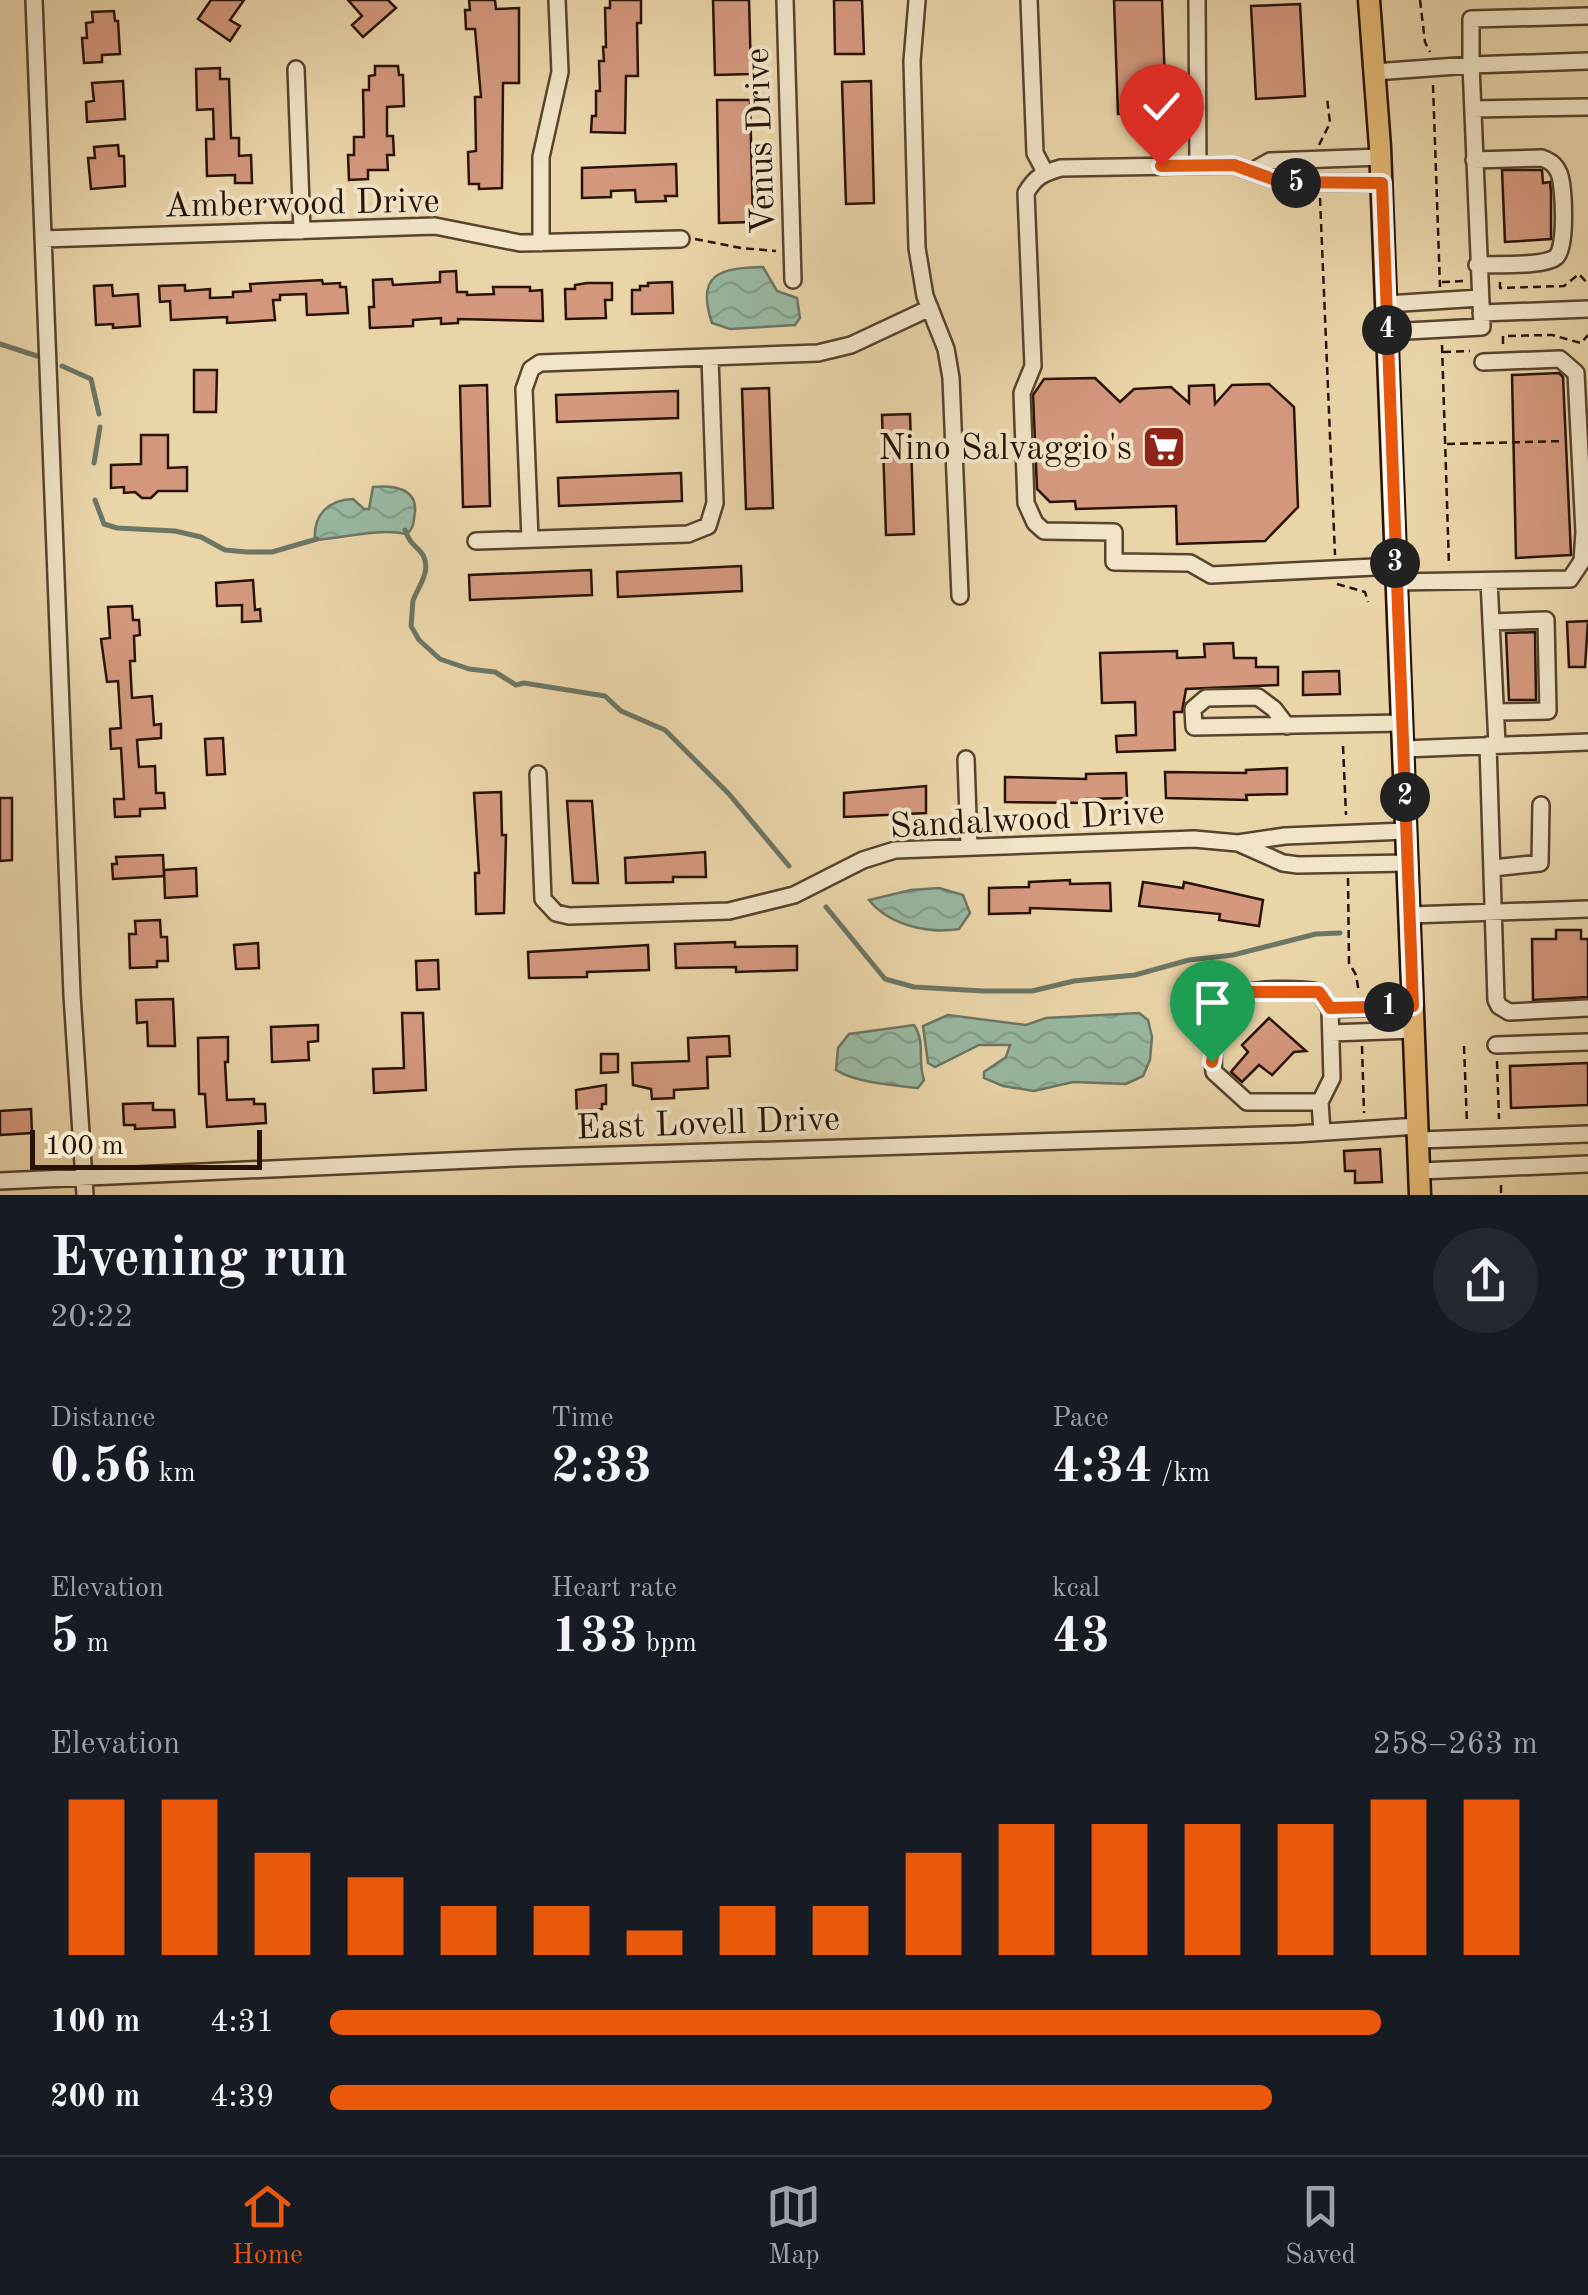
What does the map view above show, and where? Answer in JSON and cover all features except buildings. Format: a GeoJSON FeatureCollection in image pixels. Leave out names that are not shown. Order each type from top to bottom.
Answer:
{"type":"FeatureCollection","features":[{"type":"Feature","properties":{"kind":"main road"},"geometry":{"type":"LineString","coordinates":[[1369,0],[1382,183],[1420,1195]]}},
{"type":"Feature","properties":{"kind":"street"},"geometry":{"type":"LineString","coordinates":[[34,0],[72,976],[85,1195]]}},
{"type":"Feature","properties":{"kind":"street"},"geometry":{"type":"LineString","coordinates":[[541,243],[541,157],[560,72],[557,0]]}},
{"type":"Feature","properties":{"kind":"street","name":"Venus Drive"},"geometry":{"type":"LineString","coordinates":[[785,0],[793,280]]}},
{"type":"Feature","properties":{"kind":"street"},"geometry":{"type":"LineString","coordinates":[[917,0],[912,61],[917,248],[920,273],[946,349],[951,378],[960,596]]}},
{"type":"Feature","properties":{"kind":"street"},"geometry":{"type":"LineString","coordinates":[[1029,0],[1035,153],[1045,172]]}},
{"type":"Feature","properties":{"kind":"street"},"geometry":{"type":"LineString","coordinates":[[1197,0],[1198,166]]}},
{"type":"Feature","properties":{"kind":"street"},"geometry":{"type":"LineString","coordinates":[[1464,2],[1471,19],[1481,313]]}},
{"type":"Feature","properties":{"kind":"street"},"geometry":{"type":"LineString","coordinates":[[1471,19],[1588,16]]}},
{"type":"Feature","properties":{"kind":"street"},"geometry":{"type":"LineString","coordinates":[[1374,72],[1588,61]]}},
{"type":"Feature","properties":{"kind":"street"},"geometry":{"type":"LineString","coordinates":[[296,69],[302,231]]}},
{"type":"Feature","properties":{"kind":"street"},"geometry":{"type":"LineString","coordinates":[[1473,110],[1588,106]]}},
{"type":"Feature","properties":{"kind":"street"},"geometry":{"type":"LineString","coordinates":[[1254,170],[1270,161],[1294,158],[1380,158]]}},
{"type":"Feature","properties":{"kind":"street"},"geometry":{"type":"LineString","coordinates":[[1294,158],[1302,183]]}},
{"type":"Feature","properties":{"kind":"street"},"geometry":{"type":"LineString","coordinates":[[1474,160],[1542,158],[1552,162],[1558,170],[1562,203],[1562,248],[1556,257],[1478,273]]}},
{"type":"Feature","properties":{"kind":"street"},"geometry":{"type":"LineString","coordinates":[[1382,183],[1281,182],[1234,165],[1060,168],[1034,180],[1026,194],[1033,366],[1022,393],[1026,503],[1035,523],[1044,531],[1114,532],[1114,562],[1190,563],[1211,574],[1395,574],[1490,581],[1570,579],[1582,561],[1584,532],[1576,373],[1560,359],[1483,356]]}},
{"type":"Feature","properties":{"kind":"street","name":"Amberwood Drive"},"geometry":{"type":"LineString","coordinates":[[43,239],[444,226],[510,242],[681,239]]}},
{"type":"Feature","properties":{"kind":"street"},"geometry":{"type":"LineString","coordinates":[[1387,304],[1481,313],[1588,309]]}},
{"type":"Feature","properties":{"kind":"street"},"geometry":{"type":"LineString","coordinates":[[530,539],[524,389],[531,369],[551,361],[837,350],[930,308]]}},
{"type":"Feature","properties":{"kind":"street"},"geometry":{"type":"LineString","coordinates":[[1388,332],[1481,313]]}},
{"type":"Feature","properties":{"kind":"street"},"geometry":{"type":"LineString","coordinates":[[476,541],[688,534],[708,526],[715,503],[710,356]]}},
{"type":"Feature","properties":{"kind":"street"},"geometry":{"type":"LineString","coordinates":[[1490,581],[1496,712],[1492,744],[1492,868],[1499,1006],[1509,1012],[1588,1008]]}},
{"type":"Feature","properties":{"kind":"street"},"geometry":{"type":"LineString","coordinates":[[1492,622],[1546,620],[1548,711],[1496,712]]}},
{"type":"Feature","properties":{"kind":"street"},"geometry":{"type":"LineString","coordinates":[[1287,726],[1274,708],[1258,697],[1206,698],[1193,708],[1194,727],[1287,726],[1402,723]]}},
{"type":"Feature","properties":{"kind":"street"},"geometry":{"type":"LineString","coordinates":[[1403,749],[1588,742]]}},
{"type":"Feature","properties":{"kind":"street"},"geometry":{"type":"LineString","coordinates":[[966,759],[969,846]]}},
{"type":"Feature","properties":{"kind":"street","name":"Sandalwood Drive"},"geometry":{"type":"LineString","coordinates":[[538,774],[542,893],[550,910],[562,915],[729,911],[794,896],[877,855],[910,848],[1238,842],[1286,836],[1406,832]]}},
{"type":"Feature","properties":{"kind":"street"},"geometry":{"type":"LineString","coordinates":[[1492,868],[1540,863],[1540,805]]}},
{"type":"Feature","properties":{"kind":"street","name":"Sandalwood Drive"},"geometry":{"type":"LineString","coordinates":[[1238,842],[1298,865],[1408,863]]}},
{"type":"Feature","properties":{"kind":"street"},"geometry":{"type":"LineString","coordinates":[[1410,915],[1588,909]]}},
{"type":"Feature","properties":{"kind":"street"},"geometry":{"type":"LineString","coordinates":[[1320,1102],[1246,1102],[1214,1072],[1212,1062],[1228,1008],[1237,996],[1246,992],[1308,990],[1319,992],[1330,1008],[1332,1078],[1320,1102],[1322,1132]]}},
{"type":"Feature","properties":{"kind":"street"},"geometry":{"type":"LineString","coordinates":[[1330,1008],[1413,1006]]}},
{"type":"Feature","properties":{"kind":"street"},"geometry":{"type":"LineString","coordinates":[[1331,1034],[1414,1030]]}},
{"type":"Feature","properties":{"kind":"street"},"geometry":{"type":"LineString","coordinates":[[1496,1045],[1588,1042]]}},
{"type":"Feature","properties":{"kind":"street","name":"East Lovell Drive"},"geometry":{"type":"LineString","coordinates":[[0,1182],[515,1158],[1322,1132],[1588,1134]]}},
{"type":"Feature","properties":{"kind":"street"},"geometry":{"type":"LineString","coordinates":[[1420,1171],[1588,1164]]}},
{"type":"Feature","properties":{"kind":"path"},"geometry":{"type":"LineString","coordinates":[[1420,0],[1425,42],[1432,60]]}},
{"type":"Feature","properties":{"kind":"path"},"geometry":{"type":"LineString","coordinates":[[1432,76],[1440,294]]}},
{"type":"Feature","properties":{"kind":"path"},"geometry":{"type":"LineString","coordinates":[[1318,150],[1330,123],[1327,98]]}},
{"type":"Feature","properties":{"kind":"path"},"geometry":{"type":"LineString","coordinates":[[1320,191],[1336,561]]}},
{"type":"Feature","properties":{"kind":"path"},"geometry":{"type":"LineString","coordinates":[[681,239],[792,251]]}},
{"type":"Feature","properties":{"kind":"path"},"geometry":{"type":"LineString","coordinates":[[1440,282],[1478,273],[1500,280],[1500,288],[1564,286],[1580,274],[1588,284]]}},
{"type":"Feature","properties":{"kind":"path"},"geometry":{"type":"LineString","coordinates":[[1503,350],[1502,336],[1552,335],[1582,343],[1588,334]]}},
{"type":"Feature","properties":{"kind":"path"},"geometry":{"type":"LineString","coordinates":[[1442,337],[1449,570]]}},
{"type":"Feature","properties":{"kind":"path"},"geometry":{"type":"LineString","coordinates":[[1442,352],[1483,356]]}},
{"type":"Feature","properties":{"kind":"path"},"geometry":{"type":"LineString","coordinates":[[1445,444],[1580,440]]}},
{"type":"Feature","properties":{"kind":"path"},"geometry":{"type":"LineString","coordinates":[[1336,578],[1338,586],[1360,590],[1368,602]]}},
{"type":"Feature","properties":{"kind":"path"},"geometry":{"type":"LineString","coordinates":[[1344,746],[1346,825]]}},
{"type":"Feature","properties":{"kind":"path"},"geometry":{"type":"LineString","coordinates":[[1348,874],[1349,963],[1358,982],[1360,1001]]}},
{"type":"Feature","properties":{"kind":"path"},"geometry":{"type":"LineString","coordinates":[[1362,1040],[1364,1118]]}},
{"type":"Feature","properties":{"kind":"path"},"geometry":{"type":"LineString","coordinates":[[1496,1045],[1499,1119]]}},
{"type":"Feature","properties":{"kind":"path"},"geometry":{"type":"LineString","coordinates":[[1464,1046],[1467,1130]]}},
{"type":"Feature","properties":{"kind":"path"},"geometry":{"type":"LineString","coordinates":[[1501,1185],[1501,1195]]}},
{"type":"Feature","properties":{"kind":"water"},"geometry":{"type":"Polygon","coordinates":[[[763,267],[777,291],[797,298],[800,318],[795,325],[730,329],[712,323],[707,293],[715,277],[735,269],[763,267]]]}},
{"type":"Feature","properties":{"kind":"water"},"geometry":{"type":"Polygon","coordinates":[[[373,487],[396,488],[412,498],[414,522],[407,534],[372,533],[315,540],[324,510],[336,502],[353,499],[369,509],[373,487]]]}},
{"type":"Feature","properties":{"kind":"water"},"geometry":{"type":"Polygon","coordinates":[[[939,888],[963,895],[970,913],[959,929],[910,926],[887,916],[869,900],[911,890],[939,888]]]}},
{"type":"Feature","properties":{"kind":"water"},"geometry":{"type":"Polygon","coordinates":[[[1139,1013],[1148,1020],[1152,1037],[1150,1060],[1143,1076],[1126,1084],[1073,1082],[1034,1091],[984,1078],[984,1072],[1006,1057],[1010,1045],[979,1045],[935,1067],[928,1063],[923,1026],[948,1015],[1026,1025],[1046,1018],[1139,1013]]]}},
{"type":"Feature","properties":{"kind":"water"},"geometry":{"type":"Polygon","coordinates":[[[914,1025],[920,1038],[924,1080],[918,1088],[864,1081],[836,1070],[838,1048],[849,1034],[914,1025]]]}},
{"type":"Feature","properties":{"kind":"waterway"},"geometry":{"type":"LineString","coordinates":[[0,344],[37,356]]}},
{"type":"Feature","properties":{"kind":"waterway"},"geometry":{"type":"LineString","coordinates":[[62,366],[91,379],[99,414]]}},
{"type":"Feature","properties":{"kind":"waterway"},"geometry":{"type":"LineString","coordinates":[[94,463],[100,427]]}},
{"type":"Feature","properties":{"kind":"waterway"},"geometry":{"type":"LineString","coordinates":[[95,500],[104,524],[175,531],[201,537],[225,550],[272,552],[317,539]]}},
{"type":"Feature","properties":{"kind":"waterway"},"geometry":{"type":"LineString","coordinates":[[405,530],[423,555],[426,568],[413,601],[411,626],[419,640],[440,659],[469,669],[495,672],[516,685],[605,696],[621,711],[665,730],[729,794],[789,866]]}},
{"type":"Feature","properties":{"kind":"waterway"},"geometry":{"type":"LineString","coordinates":[[826,907],[885,979],[914,987],[983,991],[1032,991],[1074,981],[1135,975],[1189,960],[1233,955],[1316,934],[1340,933]]}},
{"type":"Feature","properties":{"kind":"place","name":"Nino Salvaggio's"},"geometry":{"type":"Point","coordinates":[1164,447]}},
{"type":"Feature","properties":{"kind":"route"},"geometry":{"type":"LineString","coordinates":[[1161,166],[1234,165],[1281,182],[1382,183],[1413,1006],[1330,1008],[1319,992],[1246,992],[1228,1008],[1212,1062]]}}]}
